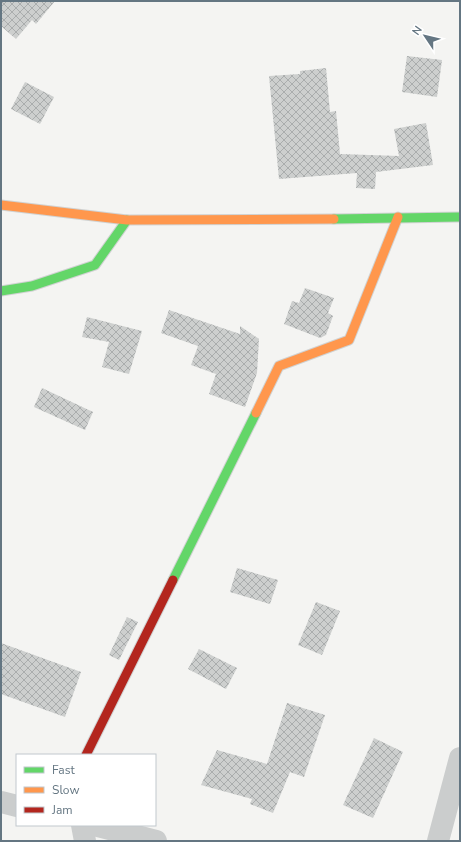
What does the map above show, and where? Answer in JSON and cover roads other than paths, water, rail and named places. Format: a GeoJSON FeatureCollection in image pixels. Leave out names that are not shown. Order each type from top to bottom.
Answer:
{"type":"FeatureCollection","features":[{"type":"Feature","properties":{"kind":"street"},"geometry":{"type":"LineString","coordinates":[[1,204],[127,220],[308,220],[398,217],[460,217]]}},
{"type":"Feature","properties":{"kind":"street"},"geometry":{"type":"LineString","coordinates":[[86,754],[280,366],[349,340],[398,217]]}},
{"type":"Feature","properties":{"kind":"street"},"geometry":{"type":"LineString","coordinates":[[1,290],[32,286],[95,265],[127,220]]}},
{"type":"Feature","properties":{"kind":"street"},"geometry":{"type":"LineString","coordinates":[[438,841],[460,758]]}},
{"type":"Feature","properties":{"kind":"street"},"geometry":{"type":"LineString","coordinates":[[1,802],[16,806]]}},
{"type":"Feature","properties":{"kind":"street"},"geometry":{"type":"LineString","coordinates":[[82,826],[85,841]]}},
{"type":"Feature","properties":{"kind":"street"},"geometry":{"type":"LineString","coordinates":[[98,826],[156,841]]}}]}
